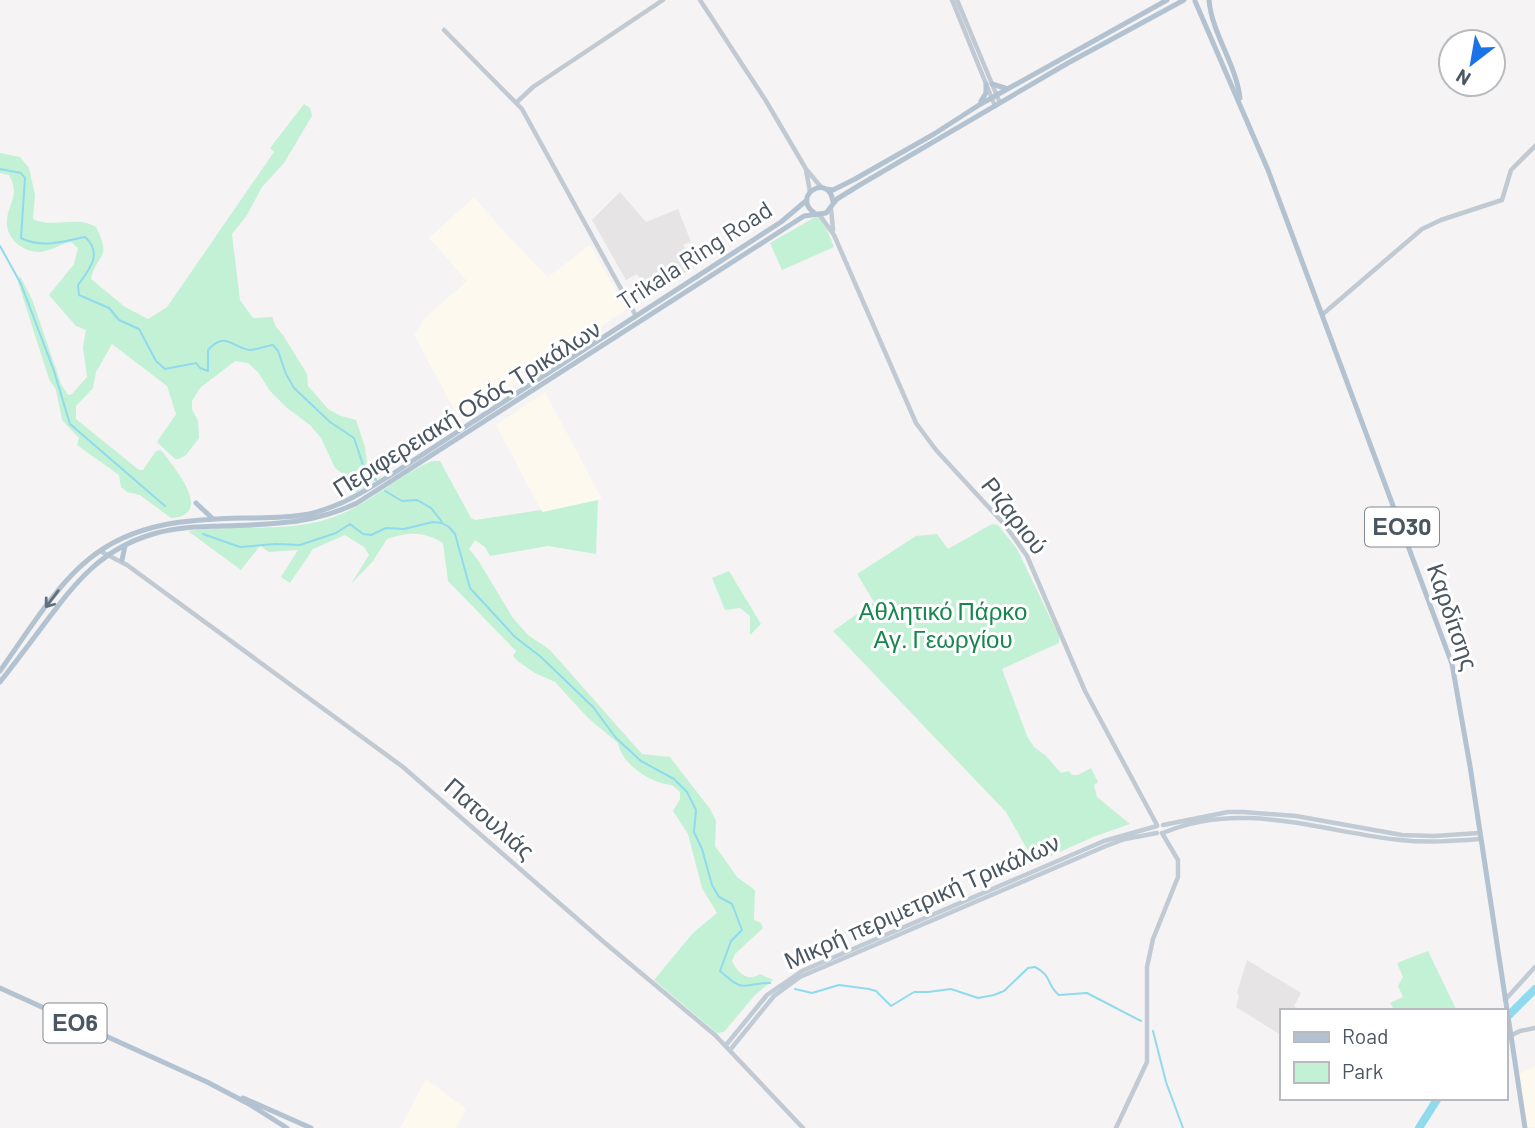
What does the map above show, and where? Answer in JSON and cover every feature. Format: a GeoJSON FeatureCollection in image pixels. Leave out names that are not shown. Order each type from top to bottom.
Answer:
{"type":"FeatureCollection","features":[{"type":"Feature","properties":{"kind":"main road"},"geometry":{"type":"LineString","coordinates":[[1167,0],[994,96],[855,179],[833,190],[810,192],[807,200],[810,210],[818,214],[826,213],[837,199],[851,190],[1184,0]]}},
{"type":"Feature","properties":{"kind":"main road","name":"ΕΟ30"},"geometry":{"type":"LineString","coordinates":[[1195,0],[1207,1]]}},
{"type":"Feature","properties":{"kind":"main road","name":"Καρδίτσης"},"geometry":{"type":"LineString","coordinates":[[1195,0],[1240,101],[1323,314],[1446,645],[1459,695],[1506,1009]]}},
{"type":"Feature","properties":{"kind":"main road","name":"Καρδίτσης"},"geometry":{"type":"LineString","coordinates":[[1207,1],[1236,79],[1240,101]]}},
{"type":"Feature","properties":{"kind":"main road"},"geometry":{"type":"LineString","coordinates":[[979,105],[989,84],[1009,88]]}},
{"type":"Feature","properties":{"kind":"main road"},"geometry":{"type":"LineString","coordinates":[[824,189],[833,197],[832,206]]}},
{"type":"Feature","properties":{"kind":"main road","name":"Trikala Ring Road"},"geometry":{"type":"LineString","coordinates":[[0,671],[71,575],[103,549],[127,536],[159,525],[215,519],[292,517],[344,502],[380,482],[781,222],[807,200]]}},
{"type":"Feature","properties":{"kind":"main road","name":"Περιφερειακή Οδός Τρικάλων"},"geometry":{"type":"LineString","coordinates":[[0,682],[80,578],[110,554],[126,545],[168,530],[294,523],[347,508],[381,489],[804,216],[818,214]]}},
{"type":"Feature","properties":{"kind":"main road"},"geometry":{"type":"LineString","coordinates":[[196,503],[215,519]]}},
{"type":"Feature","properties":{"kind":"main road"},"geometry":{"type":"LineString","coordinates":[[122,559],[126,545]]}},
{"type":"Feature","properties":{"kind":"main road","name":"Μικρή περιμετρική Τρικάλων"},"geometry":{"type":"LineString","coordinates":[[728,1048],[767,995],[796,973],[1107,839],[1159,825],[1228,812],[1296,816],[1402,835],[1480,836]]}},
{"type":"Feature","properties":{"kind":"main road","name":"Μικρή περιμετρική Τρικάλων"},"geometry":{"type":"LineString","coordinates":[[728,1048],[774,996],[804,975],[1113,843],[1202,822],[1246,817],[1294,822],[1401,841],[1434,842],[1480,836]]}},
{"type":"Feature","properties":{"kind":"main road"},"geometry":{"type":"LineString","coordinates":[[1159,825],[1161,833]]}},
{"type":"Feature","properties":{"kind":"main road"},"geometry":{"type":"LineString","coordinates":[[1159,825],[1165,828],[1161,833]]}},
{"type":"Feature","properties":{"kind":"main road"},"geometry":{"type":"LineString","coordinates":[[1505,1004],[1535,967]]}},
{"type":"Feature","properties":{"kind":"main road","name":"ΕΟ6"},"geometry":{"type":"LineString","coordinates":[[0,988],[234,1096],[286,1128]]}},
{"type":"Feature","properties":{"kind":"main road","name":"Καρδίτσης"},"geometry":{"type":"LineString","coordinates":[[1507,1017],[1525,1128]]}},
{"type":"Feature","properties":{"kind":"main road"},"geometry":{"type":"LineString","coordinates":[[234,1096],[253,1101],[311,1128]]}},
{"type":"Feature","properties":{"kind":"street"},"geometry":{"type":"LineString","coordinates":[[517,102],[533,87],[663,0]]}},
{"type":"Feature","properties":{"kind":"street"},"geometry":{"type":"LineString","coordinates":[[700,0],[806,169],[816,184],[824,189]]}},
{"type":"Feature","properties":{"kind":"street"},"geometry":{"type":"LineString","coordinates":[[954,0],[997,105]]}},
{"type":"Feature","properties":{"kind":"street"},"geometry":{"type":"LineString","coordinates":[[444,30],[517,102],[636,316]]}},
{"type":"Feature","properties":{"kind":"street"},"geometry":{"type":"LineString","coordinates":[[1323,314],[1425,228],[1448,217],[1502,200],[1509,172],[1535,146]]}},
{"type":"Feature","properties":{"kind":"street"},"geometry":{"type":"LineString","coordinates":[[806,169],[810,192]]}},
{"type":"Feature","properties":{"kind":"street","name":"Ριζαριού"},"geometry":{"type":"LineString","coordinates":[[832,206],[834,235]]}},
{"type":"Feature","properties":{"kind":"street","name":"Ριζαριού"},"geometry":{"type":"LineString","coordinates":[[818,214],[834,235],[916,423],[936,450],[1005,525],[1027,556],[1089,699],[1159,825]]}},
{"type":"Feature","properties":{"kind":"street"},"geometry":{"type":"LineString","coordinates":[[103,549],[110,554]]}},
{"type":"Feature","properties":{"kind":"street","name":"Πατουλιάς"},"geometry":{"type":"LineString","coordinates":[[110,554],[122,559],[127,565]]}},
{"type":"Feature","properties":{"kind":"street","name":"Πατουλιάς"},"geometry":{"type":"LineString","coordinates":[[110,554],[403,767],[728,1048],[803,1128]]}},
{"type":"Feature","properties":{"kind":"street"},"geometry":{"type":"LineString","coordinates":[[1116,1128],[1147,1062],[1149,955],[1178,877],[1178,860],[1161,833]]}},
{"type":"Feature","properties":{"kind":"street"},"geometry":{"type":"LineString","coordinates":[[1510,1036],[1535,1028]]}},
{"type":"Feature","properties":{"kind":"shaded area"},"geometry":{"type":"Polygon","coordinates":[[[620,192],[646,222],[678,209],[691,242],[683,245],[697,265],[650,295],[637,274],[626,280],[592,220],[620,192]]]}},
{"type":"Feature","properties":{"kind":"shaded area"},"geometry":{"type":"Polygon","coordinates":[[[474,197],[548,277],[590,245],[627,309],[460,420],[414,335],[424,319],[467,281],[429,238],[474,197]]]}},
{"type":"Feature","properties":{"kind":"shaded area"},"geometry":{"type":"Polygon","coordinates":[[[545,392],[602,499],[542,512],[496,425],[545,392]]]}},
{"type":"Feature","properties":{"kind":"shaded area"},"geometry":{"type":"Polygon","coordinates":[[[1247,960],[1301,993],[1294,1006],[1298,1009],[1280,1009],[1280,1034],[1236,1007],[1239,995],[1237,993],[1247,960]]]}},
{"type":"Feature","properties":{"kind":"shaded area"},"geometry":{"type":"Polygon","coordinates":[[[1535,1067],[1535,1127],[1527,1128],[1519,1074],[1535,1067]]]}},
{"type":"Feature","properties":{"kind":"shaded area"},"geometry":{"type":"Polygon","coordinates":[[[426,1079],[466,1109],[456,1128],[400,1128],[426,1079]]]}},
{"type":"Feature","properties":{"kind":"green space"},"geometry":{"type":"Polygon","coordinates":[[[304,104],[310,108],[312,116],[284,163],[262,187],[247,215],[232,234],[240,300],[253,318],[272,317],[307,374],[308,386],[328,409],[356,420],[367,463],[382,476],[356,493],[346,476],[335,468],[321,438],[310,425],[270,391],[258,372],[248,363],[235,361],[200,388],[192,401],[192,409],[198,421],[199,438],[186,455],[175,459],[157,442],[176,414],[167,386],[112,344],[96,372],[93,388],[76,406],[76,419],[139,470],[143,470],[156,451],[161,450],[181,478],[191,499],[190,508],[184,515],[171,518],[140,495],[127,492],[121,487],[119,475],[77,445],[79,438],[62,420],[56,390],[49,379],[18,282],[20,276],[32,299],[61,384],[68,395],[72,394],[87,377],[83,347],[86,330],[76,326],[49,295],[74,264],[78,248],[71,242],[34,252],[17,244],[7,228],[14,189],[9,175],[0,173],[0,153],[20,157],[29,168],[35,195],[33,219],[48,223],[81,222],[96,227],[103,251],[91,279],[125,307],[148,319],[167,307],[274,152],[270,148],[304,104]]]}},
{"type":"Feature","properties":{"kind":"green space"},"geometry":{"type":"Polygon","coordinates":[[[817,216],[823,220],[834,247],[782,270],[770,243],[817,216]]]}},
{"type":"Feature","properties":{"kind":"green space"},"geometry":{"type":"Polygon","coordinates":[[[432,461],[440,461],[471,518],[475,520],[541,510],[543,512],[598,500],[596,554],[548,546],[490,556],[485,547],[475,540],[469,549],[513,618],[528,635],[550,650],[642,754],[670,757],[710,809],[716,821],[715,846],[737,877],[755,890],[754,920],[761,923],[763,928],[735,954],[732,961],[747,977],[760,974],[773,980],[755,995],[724,1032],[717,1033],[654,980],[693,933],[717,913],[702,888],[688,834],[673,811],[680,799],[680,792],[672,785],[656,781],[639,772],[625,759],[618,743],[588,718],[555,682],[535,673],[513,656],[516,651],[448,581],[443,543],[429,536],[415,534],[387,539],[373,561],[351,584],[369,555],[364,547],[345,535],[313,549],[290,583],[281,577],[298,550],[269,552],[260,546],[241,570],[188,531],[293,526],[328,519],[356,507],[432,461]]]}},
{"type":"Feature","properties":{"kind":"green space","name":"Αθλητικό Πάρκο Αγ. Γεωργίου"},"geometry":{"type":"Polygon","coordinates":[[[992,524],[998,525],[1017,549],[1059,636],[1059,643],[1002,669],[1027,736],[1034,747],[1061,773],[1069,771],[1072,775],[1078,775],[1091,768],[1098,782],[1094,785],[1097,797],[1130,824],[1035,863],[1006,812],[833,631],[874,602],[857,574],[916,536],[937,534],[948,549],[992,524]]]}},
{"type":"Feature","properties":{"kind":"green space"},"geometry":{"type":"Polygon","coordinates":[[[729,571],[761,624],[750,635],[750,616],[740,608],[725,610],[712,578],[729,571]]]}},
{"type":"Feature","properties":{"kind":"green space"},"geometry":{"type":"Polygon","coordinates":[[[1428,951],[1456,1009],[1394,1009],[1390,1003],[1403,997],[1398,986],[1403,977],[1397,963],[1428,951]]]}},
{"type":"Feature","properties":{"kind":"waterway"},"geometry":{"type":"LineString","coordinates":[[0,169],[21,173],[25,178],[21,238],[45,244],[85,237],[94,255],[90,267],[78,285],[79,295],[109,308],[119,320],[139,329],[156,361],[165,369],[196,363],[208,371],[208,350],[220,341],[250,350],[273,345],[294,388],[330,422],[354,438],[363,465],[376,480]]}},
{"type":"Feature","properties":{"kind":"waterway"},"geometry":{"type":"LineString","coordinates":[[0,246],[21,284],[54,371],[70,424],[165,506]]}},
{"type":"Feature","properties":{"kind":"waterway"},"geometry":{"type":"LineString","coordinates":[[385,491],[402,501],[417,500],[431,508],[442,522]]}},
{"type":"Feature","properties":{"kind":"waterway"},"geometry":{"type":"LineString","coordinates":[[203,534],[240,547],[300,545],[336,533],[350,524],[363,534],[371,535],[386,528],[404,529],[433,522],[449,527],[455,534],[470,588],[515,637],[541,657],[593,707],[616,738],[641,761],[674,779],[687,792],[696,810],[694,832],[702,849],[712,885],[719,897],[732,904],[742,930],[731,941],[720,971],[735,983],[744,986],[770,983]]}},
{"type":"Feature","properties":{"kind":"waterway"},"geometry":{"type":"LineString","coordinates":[[795,989],[812,993],[839,985],[869,989],[876,991],[891,1006],[914,992],[951,989],[978,998],[994,995],[1004,991],[1028,968],[1035,967],[1044,973],[1059,995],[1087,993],[1141,1021]]}},
{"type":"Feature","properties":{"kind":"waterway"},"geometry":{"type":"LineString","coordinates":[[1507,1017],[1535,989]]}},
{"type":"Feature","properties":{"kind":"waterway"},"geometry":{"type":"LineString","coordinates":[[1153,1031],[1166,1082],[1183,1128]]}},
{"type":"Feature","properties":{"kind":"waterway"},"geometry":{"type":"LineString","coordinates":[[1419,1128],[1437,1100]]}}]}
